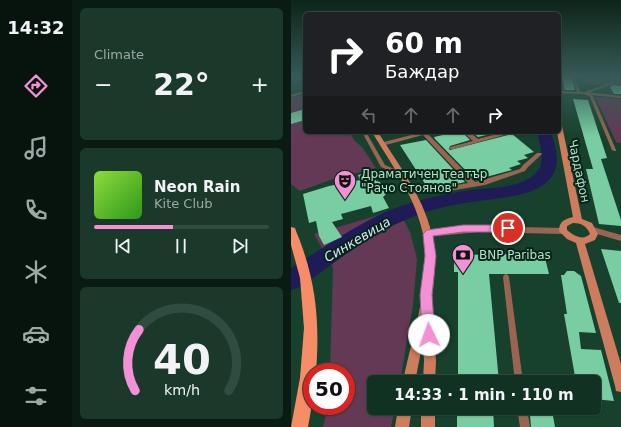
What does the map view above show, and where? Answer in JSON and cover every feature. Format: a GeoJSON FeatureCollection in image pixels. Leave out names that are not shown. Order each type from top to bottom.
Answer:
{"type":"FeatureCollection","features":[{"type":"Feature","properties":{"kind":"main road"},"geometry":{"type":"LineString","coordinates":[[376,134],[414,199],[426,230],[430,256],[426,295],[410,375]]}},
{"type":"Feature","properties":{"kind":"main road","name":"Чардафон"},"geometry":{"type":"LineString","coordinates":[[561,134],[578,220]]}},
{"type":"Feature","properties":{"kind":"main road"},"geometry":{"type":"LineString","coordinates":[[578,220],[587,224],[593,230],[593,237],[590,240],[580,241],[571,238],[563,231],[563,224],[578,220]]}},
{"type":"Feature","properties":{"kind":"main road"},"geometry":{"type":"LineString","coordinates":[[291,231],[300,254],[309,290],[310,348],[299,427]]}},
{"type":"Feature","properties":{"kind":"main road"},"geometry":{"type":"LineString","coordinates":[[580,241],[621,386]]}},
{"type":"Feature","properties":{"kind":"main road"},"geometry":{"type":"LineString","coordinates":[[426,295],[429,375]]}},
{"type":"Feature","properties":{"kind":"main road"},"geometry":{"type":"LineString","coordinates":[[402,427],[404,415]]}},
{"type":"Feature","properties":{"kind":"main road"},"geometry":{"type":"LineString","coordinates":[[428,415],[428,427]]}},
{"type":"Feature","properties":{"kind":"street"},"geometry":{"type":"LineString","coordinates":[[382,144],[424,134]]}},
{"type":"Feature","properties":{"kind":"street"},"geometry":{"type":"LineString","coordinates":[[429,134],[473,184]]}},
{"type":"Feature","properties":{"kind":"street"},"geometry":{"type":"LineString","coordinates":[[468,134],[477,141]]}},
{"type":"Feature","properties":{"kind":"street"},"geometry":{"type":"LineString","coordinates":[[452,148],[504,134]]}},
{"type":"Feature","properties":{"kind":"street"},"geometry":{"type":"LineString","coordinates":[[449,189],[512,175],[523,170],[529,162],[539,154]]}},
{"type":"Feature","properties":{"kind":"street"},"geometry":{"type":"LineString","coordinates":[[426,230],[481,227],[563,231]]}},
{"type":"Feature","properties":{"kind":"street"},"geometry":{"type":"LineString","coordinates":[[593,230],[621,238]]}},
{"type":"Feature","properties":{"kind":"lane"},"geometry":{"type":"LineString","coordinates":[[591,97],[613,150]]}},
{"type":"Feature","properties":{"kind":"lane"},"geometry":{"type":"LineString","coordinates":[[365,134],[383,166],[399,173]]}},
{"type":"Feature","properties":{"kind":"lane"},"geometry":{"type":"LineString","coordinates":[[506,277],[518,375]]}},
{"type":"Feature","properties":{"kind":"lane"},"geometry":{"type":"LineString","coordinates":[[523,415],[525,427]]}},
{"type":"Feature","properties":{"kind":"shaded area"},"geometry":{"type":"Polygon","coordinates":[[[303,97],[303,134],[351,134],[376,168],[333,179],[300,191],[291,184],[291,98],[303,97]]]}},
{"type":"Feature","properties":{"kind":"shaded area"},"geometry":{"type":"Polygon","coordinates":[[[595,97],[621,99],[621,143],[616,142],[595,97]]]}},
{"type":"Feature","properties":{"kind":"shaded area"},"geometry":{"type":"Polygon","coordinates":[[[393,211],[399,211],[410,232],[417,259],[413,305],[401,375],[367,375],[367,415],[394,415],[391,427],[323,427],[326,415],[355,415],[355,363],[330,363],[333,268],[314,234],[393,211]]]}},
{"type":"Feature","properties":{"kind":"building"},"geometry":{"type":"Polygon","coordinates":[[[573,99],[588,100],[607,158],[601,159],[621,220],[621,226],[599,224],[586,169],[593,169],[573,99]]]}},
{"type":"Feature","properties":{"kind":"building"},"geometry":{"type":"Polygon","coordinates":[[[303,110],[303,121],[291,124],[291,113],[303,110]]]}},
{"type":"Feature","properties":{"kind":"building"},"geometry":{"type":"Polygon","coordinates":[[[447,134],[464,134],[470,140],[450,146],[450,150],[512,134],[534,152],[524,155],[528,158],[517,161],[521,164],[509,168],[512,170],[475,180],[434,137],[447,134]]]}},
{"type":"Feature","properties":{"kind":"building"},"geometry":{"type":"Polygon","coordinates":[[[474,134],[491,134],[478,137],[474,134]]]}},
{"type":"Feature","properties":{"kind":"building"},"geometry":{"type":"Polygon","coordinates":[[[426,140],[465,182],[429,190],[400,145],[426,140]]]}},
{"type":"Feature","properties":{"kind":"building","name":"Драматичен театър \"Рачо Стоянов\""},"geometry":{"type":"Polygon","coordinates":[[[372,172],[376,181],[380,182],[386,194],[383,197],[389,208],[373,213],[371,206],[341,214],[343,219],[332,222],[342,237],[324,245],[319,236],[316,221],[309,223],[303,194],[329,186],[360,180],[358,175],[372,172]]]}},
{"type":"Feature","properties":{"kind":"building"},"geometry":{"type":"Polygon","coordinates":[[[601,249],[621,251],[621,303],[619,303],[601,249]]]}},
{"type":"Feature","properties":{"kind":"building"},"geometry":{"type":"Polygon","coordinates":[[[544,254],[549,274],[489,274],[498,375],[458,375],[458,272],[454,272],[454,255],[544,254]]]}},
{"type":"Feature","properties":{"kind":"building"},"geometry":{"type":"Polygon","coordinates":[[[567,271],[574,271],[581,276],[596,333],[579,332],[581,349],[601,350],[614,401],[601,400],[601,375],[575,375],[564,314],[567,314],[561,275],[564,275],[567,271]]]}},
{"type":"Feature","properties":{"kind":"building"},"geometry":{"type":"Polygon","coordinates":[[[457,415],[493,415],[494,427],[457,427],[457,415]]]}},
{"type":"Feature","properties":{"kind":"building"},"geometry":{"type":"Polygon","coordinates":[[[530,415],[553,416],[555,427],[531,427],[530,415]]]}},
{"type":"Feature","properties":{"kind":"waterway","name":"Синкевица"},"geometry":{"type":"LineString","coordinates":[[291,280],[369,229],[402,213],[420,207],[470,196],[518,189],[535,182],[542,177],[548,167],[549,150],[545,134]]}},
{"type":"Feature","properties":{"kind":"place","name":"Драматичен театър \"Рачо Стоянов\""},"geometry":{"type":"Point","coordinates":[345,200]}},
{"type":"Feature","properties":{"kind":"place","name":"BNP Paribas"},"geometry":{"type":"Point","coordinates":[463,274]}},
{"type":"Feature","properties":{"kind":"route"},"geometry":{"type":"LineString","coordinates":[[429,335],[426,295],[430,248],[427,234],[463,228],[508,228]]}}]}
